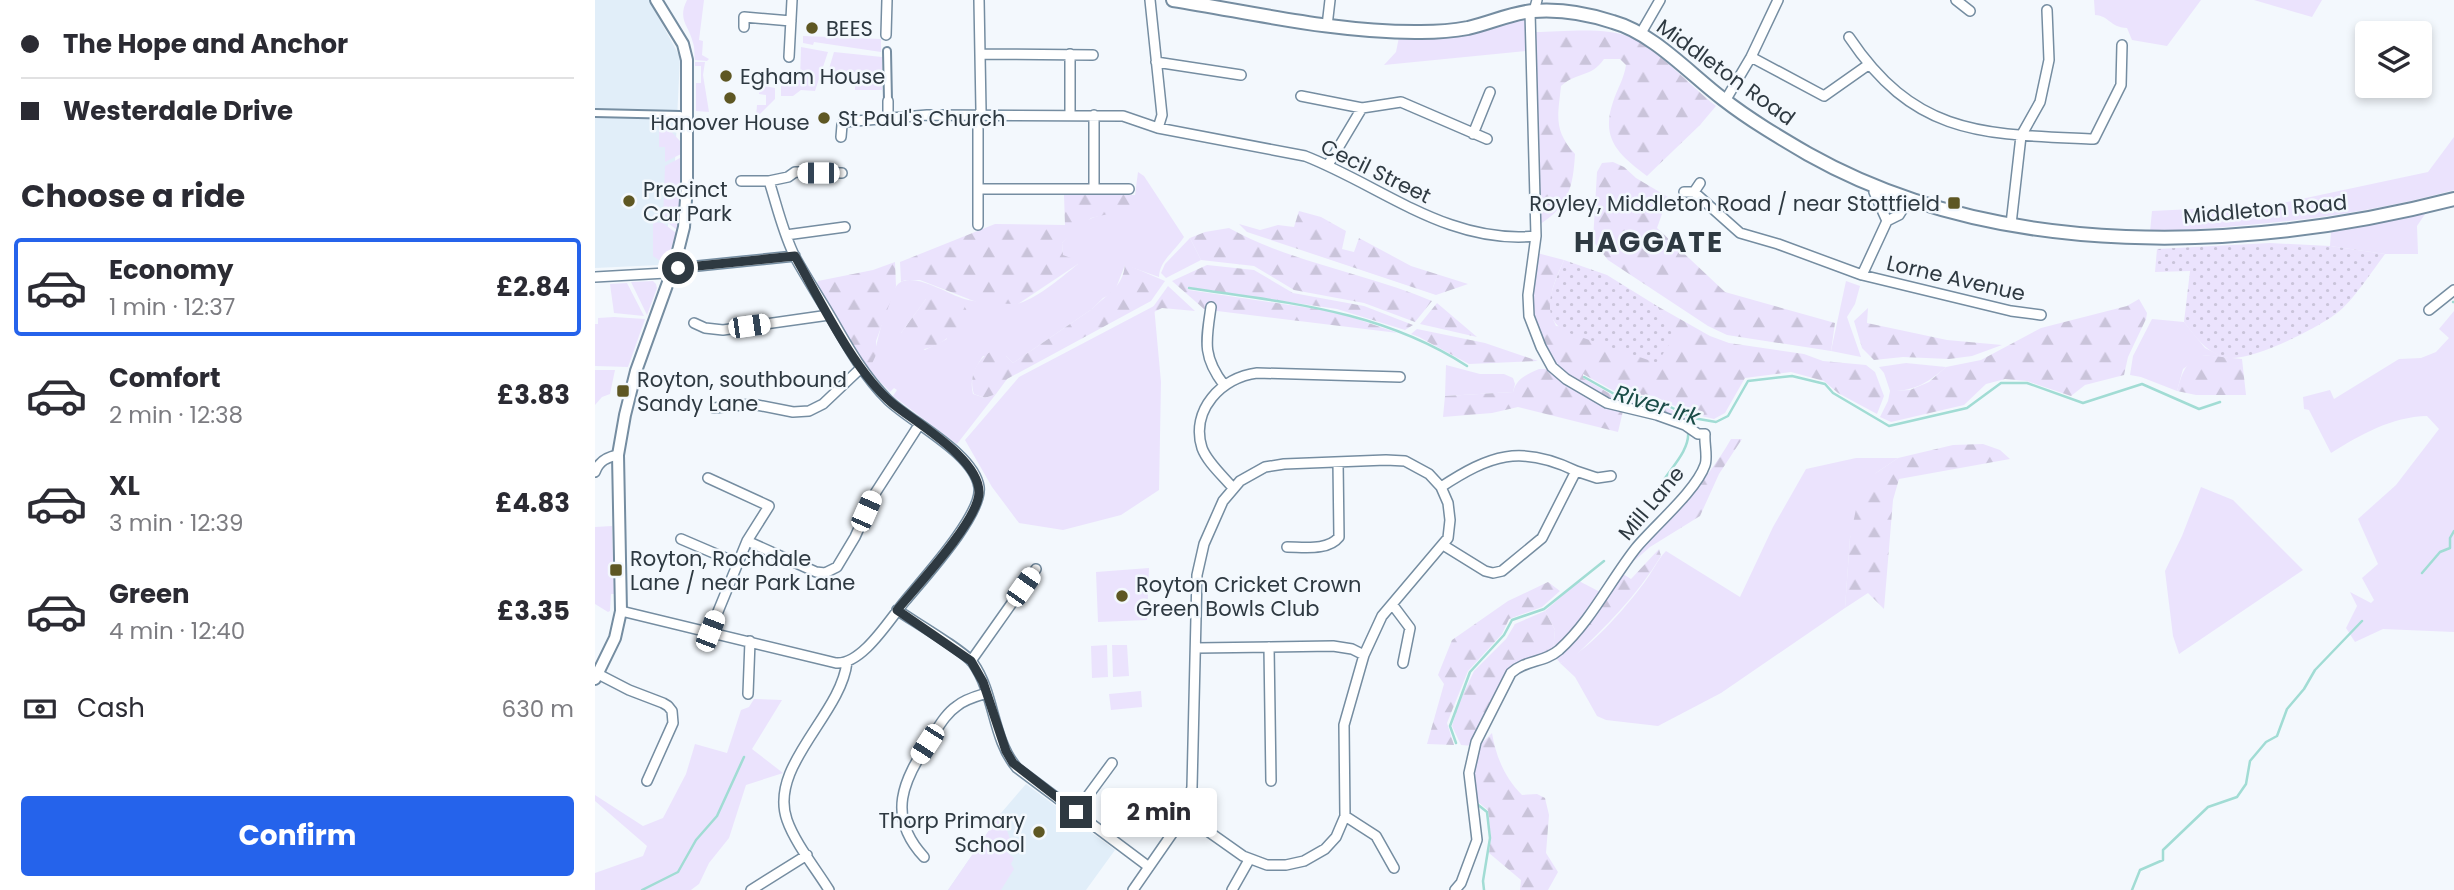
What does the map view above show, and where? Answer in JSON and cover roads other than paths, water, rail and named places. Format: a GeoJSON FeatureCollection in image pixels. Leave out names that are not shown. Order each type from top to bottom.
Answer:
{"type":"FeatureCollection","features":[{"type":"Feature","properties":{"kind":"main road","name":"Middleton Road"},"geometry":{"type":"LineString","coordinates":[[1173,0],[1327,26],[1376,31],[1442,32],[1468,28],[1533,8],[1615,22],[1641,33],[1725,101],[1815,158],[1909,199],[2011,224],[2070,232],[2153,237],[2245,235],[2333,225],[2454,199]]}},
{"type":"Feature","properties":{"kind":"street"},"geometry":{"type":"LineString","coordinates":[[647,781],[673,723],[672,711],[663,703],[596,677],[615,638],[621,611],[618,455],[625,415],[636,372],[680,245],[686,211],[684,114],[687,60],[683,44],[656,0]]}},
{"type":"Feature","properties":{"kind":"street"},"geometry":{"type":"LineString","coordinates":[[789,57],[792,0]]}},
{"type":"Feature","properties":{"kind":"street"},"geometry":{"type":"LineString","coordinates":[[886,35],[887,0]]}},
{"type":"Feature","properties":{"kind":"street"},"geometry":{"type":"LineString","coordinates":[[978,225],[979,0]]}},
{"type":"Feature","properties":{"kind":"street"},"geometry":{"type":"LineString","coordinates":[[1150,0],[1162,115],[1158,128]]}},
{"type":"Feature","properties":{"kind":"street"},"geometry":{"type":"LineString","coordinates":[[1327,26],[1330,0]]}},
{"type":"Feature","properties":{"kind":"street"},"geometry":{"type":"LineString","coordinates":[[1641,33],[1660,0]]}},
{"type":"Feature","properties":{"kind":"street"},"geometry":{"type":"LineString","coordinates":[[1725,101],[1751,57],[1778,0]]}},
{"type":"Feature","properties":{"kind":"street"},"geometry":{"type":"LineString","coordinates":[[1956,0],[1970,11]]}},
{"type":"Feature","properties":{"kind":"street","name":"Mill Lane"},"geometry":{"type":"LineString","coordinates":[[1455,890],[1461,883],[1477,840],[1469,773],[1476,743],[1511,673],[1521,664],[1549,657],[1564,645],[1601,601],[1639,545],[1691,487],[1706,464],[1705,434],[1698,434],[1685,425],[1657,415],[1607,403],[1566,379],[1552,367],[1529,316],[1528,295],[1536,236],[1533,8]]}},
{"type":"Feature","properties":{"kind":"street"},"geometry":{"type":"LineString","coordinates":[[2011,224],[2021,136],[2040,102],[2049,60],[2047,10]]}},
{"type":"Feature","properties":{"kind":"street"},"geometry":{"type":"LineString","coordinates":[[744,27],[744,17],[791,21]]}},
{"type":"Feature","properties":{"kind":"street"},"geometry":{"type":"LineString","coordinates":[[1849,37],[1868,65],[1904,98],[1947,122],[1972,130],[2021,136],[2094,139],[2121,85],[2122,45]]}},
{"type":"Feature","properties":{"kind":"street"},"geometry":{"type":"LineString","coordinates":[[887,51],[888,119]]}},
{"type":"Feature","properties":{"kind":"street"},"geometry":{"type":"LineString","coordinates":[[980,54],[1093,55]]}},
{"type":"Feature","properties":{"kind":"street"},"geometry":{"type":"LineString","coordinates":[[1070,54],[1070,115]]}},
{"type":"Feature","properties":{"kind":"street"},"geometry":{"type":"LineString","coordinates":[[1751,57],[1824,96],[1868,65]]}},
{"type":"Feature","properties":{"kind":"street"},"geometry":{"type":"LineString","coordinates":[[1156,62],[1241,75]]}},
{"type":"Feature","properties":{"kind":"street"},"geometry":{"type":"LineString","coordinates":[[1473,134],[1490,92]]}},
{"type":"Feature","properties":{"kind":"street"},"geometry":{"type":"LineString","coordinates":[[1301,96],[1362,108],[1401,102],[1487,139]]}},
{"type":"Feature","properties":{"kind":"street"},"geometry":{"type":"LineString","coordinates":[[1328,164],[1362,108]]}},
{"type":"Feature","properties":{"kind":"street"},"geometry":{"type":"LineString","coordinates":[[595,113],[684,114]]}},
{"type":"Feature","properties":{"kind":"street","name":"Cecil Street"},"geometry":{"type":"LineString","coordinates":[[841,137],[844,122],[927,114],[1123,116],[1158,128],[1284,150],[1328,164],[1398,204],[1460,228],[1513,238],[1536,236]]}},
{"type":"Feature","properties":{"kind":"street"},"geometry":{"type":"LineString","coordinates":[[1094,115],[1094,189]]}},
{"type":"Feature","properties":{"kind":"street"},"geometry":{"type":"LineString","coordinates":[[741,181],[769,181],[795,173],[842,173]]}},
{"type":"Feature","properties":{"kind":"street"},"geometry":{"type":"LineString","coordinates":[[621,611],[836,663],[848,662],[863,651],[932,569],[978,500],[979,485],[975,475],[954,450],[889,401],[861,368],[795,256],[769,181]]}},
{"type":"Feature","properties":{"kind":"street","name":"Lorne Avenue"},"geometry":{"type":"LineString","coordinates":[[1700,183],[1689,192],[1740,233],[1862,275],[2011,311],[2041,315]]}},
{"type":"Feature","properties":{"kind":"street"},"geometry":{"type":"LineString","coordinates":[[1875,186],[1874,192],[1887,221]]}},
{"type":"Feature","properties":{"kind":"street"},"geometry":{"type":"LineString","coordinates":[[979,189],[1129,189]]}},
{"type":"Feature","properties":{"kind":"street"},"geometry":{"type":"LineString","coordinates":[[1862,275],[1887,221],[1899,215],[1909,199]]}},
{"type":"Feature","properties":{"kind":"street"},"geometry":{"type":"LineString","coordinates":[[786,235],[845,227]]}},
{"type":"Feature","properties":{"kind":"street"},"geometry":{"type":"LineString","coordinates":[[595,276],[671,272],[678,268],[795,256]]}},
{"type":"Feature","properties":{"kind":"street"},"geometry":{"type":"LineString","coordinates":[[2428,310],[2454,290]]}},
{"type":"Feature","properties":{"kind":"street"},"geometry":{"type":"LineString","coordinates":[[1211,307],[1206,348],[1212,369],[1224,385]]}},
{"type":"Feature","properties":{"kind":"street"},"geometry":{"type":"LineString","coordinates":[[694,323],[705,328],[723,330],[829,315]]}},
{"type":"Feature","properties":{"kind":"street"},"geometry":{"type":"LineString","coordinates":[[714,408],[746,404],[793,412],[809,411],[823,404],[861,368]]}},
{"type":"Feature","properties":{"kind":"street"},"geometry":{"type":"LineString","coordinates":[[1233,488],[1205,454],[1201,437],[1207,406],[1224,385],[1240,376],[1257,373],[1400,377]]}},
{"type":"Feature","properties":{"kind":"street"},"geometry":{"type":"LineString","coordinates":[[747,541],[816,572],[833,570],[855,537],[874,495],[919,425]]}},
{"type":"Feature","properties":{"kind":"street"},"geometry":{"type":"LineString","coordinates":[[595,472],[598,464],[610,456],[618,455]]}},
{"type":"Feature","properties":{"kind":"street"},"geometry":{"type":"LineString","coordinates":[[1441,487],[1481,464],[1511,456],[1545,458],[1597,478],[1611,476]]}},
{"type":"Feature","properties":{"kind":"street"},"geometry":{"type":"LineString","coordinates":[[1133,890],[1185,815],[1192,787],[1197,586],[1200,559],[1219,508],[1233,488],[1256,471],[1275,465],[1386,460],[1405,461],[1422,468],[1441,487],[1448,503],[1448,538],[1382,616],[1364,655],[1344,725],[1345,816],[1341,830],[1331,843],[1304,861],[1276,866],[1249,860],[1185,815]]}},
{"type":"Feature","properties":{"kind":"street"},"geometry":{"type":"LineString","coordinates":[[1287,547],[1328,546],[1337,540],[1341,531],[1338,463]]}},
{"type":"Feature","properties":{"kind":"street"},"geometry":{"type":"LineString","coordinates":[[1443,545],[1485,571],[1501,571],[1542,538],[1576,471]]}},
{"type":"Feature","properties":{"kind":"street"},"geometry":{"type":"LineString","coordinates":[[708,478],[769,506],[747,541],[710,631]]}},
{"type":"Feature","properties":{"kind":"street"},"geometry":{"type":"LineString","coordinates":[[681,539],[737,563]]}},
{"type":"Feature","properties":{"kind":"street"},"geometry":{"type":"LineString","coordinates":[[971,661],[1036,569]]}},
{"type":"Feature","properties":{"kind":"street"},"geometry":{"type":"LineString","coordinates":[[1392,604],[1410,628],[1403,663]]}},
{"type":"Feature","properties":{"kind":"street"},"geometry":{"type":"LineString","coordinates":[[897,610],[971,661],[987,693],[1006,751],[1013,763],[1149,867]]}},
{"type":"Feature","properties":{"kind":"street"},"geometry":{"type":"LineString","coordinates":[[748,694],[750,641]]}},
{"type":"Feature","properties":{"kind":"street"},"geometry":{"type":"LineString","coordinates":[[1197,649],[1333,646],[1352,649],[1364,655]]}},
{"type":"Feature","properties":{"kind":"street"},"geometry":{"type":"LineString","coordinates":[[1269,647],[1271,781]]}},
{"type":"Feature","properties":{"kind":"street"},"geometry":{"type":"LineString","coordinates":[[829,890],[786,817],[783,802],[793,766],[840,690],[848,662]]}},
{"type":"Feature","properties":{"kind":"street"},"geometry":{"type":"LineString","coordinates":[[924,857],[912,842],[904,824],[902,804],[905,784],[913,765],[950,711],[963,702],[987,693]]}},
{"type":"Feature","properties":{"kind":"street"},"geometry":{"type":"LineString","coordinates":[[1076,812],[1112,763]]}},
{"type":"Feature","properties":{"kind":"street"},"geometry":{"type":"LineString","coordinates":[[1345,816],[1376,836],[1394,868]]}},
{"type":"Feature","properties":{"kind":"street"},"geometry":{"type":"LineString","coordinates":[[751,890],[807,855]]}},
{"type":"Feature","properties":{"kind":"street"},"geometry":{"type":"LineString","coordinates":[[1232,890],[1249,860]]}},
{"type":"Feature","properties":{"kind":"waterway","name":"River Irk"},"geometry":{"type":"LineString","coordinates":[[1189,288],[1298,305],[1367,321],[1401,332],[1467,366]]}},
{"type":"Feature","properties":{"kind":"waterway","name":"River Irk"},"geometry":{"type":"LineString","coordinates":[[1584,377],[1616,395],[1654,399],[1693,418],[1716,422],[1728,416],[1748,381],[1792,376],[1825,384],[1833,393],[1889,426],[1967,408],[2001,383],[2027,383],[2083,403],[2142,384],[2199,409],[2220,402]]}},
{"type":"Feature","properties":{"kind":"waterway"},"geometry":{"type":"LineString","coordinates":[[1663,481],[1683,451],[1688,432]]}},
{"type":"Feature","properties":{"kind":"waterway"},"geometry":{"type":"LineString","coordinates":[[2422,573],[2440,552],[2450,548],[2450,538],[2454,531]]}},
{"type":"Feature","properties":{"kind":"waterway"},"geometry":{"type":"LineString","coordinates":[[1456,743],[1450,726],[1470,672],[1504,635],[1512,620],[1544,609],[1604,561]]}},
{"type":"Feature","properties":{"kind":"waterway"},"geometry":{"type":"LineString","coordinates":[[2132,890],[2140,870],[2163,860],[2163,850],[2208,807],[2237,797],[2246,784],[2250,761],[2266,742],[2277,736],[2287,709],[2304,689],[2315,670],[2362,621]]}},
{"type":"Feature","properties":{"kind":"waterway","name":"River Irk"},"geometry":{"type":"LineString","coordinates":[[642,890],[678,872],[696,840],[717,816],[744,757]]}},
{"type":"Feature","properties":{"kind":"waterway"},"geometry":{"type":"LineString","coordinates":[[1477,804],[1487,812],[1490,838],[1484,890]]}},
{"type":"Feature","properties":{"kind":"place","name":"BEES"},"geometry":{"type":"Point","coordinates":[812,28]}},
{"type":"Feature","properties":{"kind":"place","name":"Egham House"},"geometry":{"type":"Point","coordinates":[726,76]}},
{"type":"Feature","properties":{"kind":"place","name":"Hanover House"},"geometry":{"type":"Point","coordinates":[730,98]}},
{"type":"Feature","properties":{"kind":"place","name":"St Paul's Church"},"geometry":{"type":"Point","coordinates":[824,118]}},
{"type":"Feature","properties":{"kind":"place","name":"Precinct Car Park"},"geometry":{"type":"Point","coordinates":[629,201]}},
{"type":"Feature","properties":{"kind":"place","name":"Royley, Middleton Road / near Stottfield"},"geometry":{"type":"Point","coordinates":[1954,203]}},
{"type":"Feature","properties":{"kind":"place","name":"Royton, southbound Sandy Lane"},"geometry":{"type":"Point","coordinates":[623,391]}},
{"type":"Feature","properties":{"kind":"place","name":"Royton, Rochdale Lane / near Park Lane"},"geometry":{"type":"Point","coordinates":[616,570]}},
{"type":"Feature","properties":{"kind":"place","name":"Royton Cricket Crown Green Bowls Club"},"geometry":{"type":"Point","coordinates":[1122,596]}},
{"type":"Feature","properties":{"kind":"place","name":"Thorp Primary School"},"geometry":{"type":"Point","coordinates":[1039,832]}},
{"type":"Feature","properties":{"kind":"district","name":"HAGGATE"},"geometry":{"type":"Point","coordinates":[1649,242]}}]}
